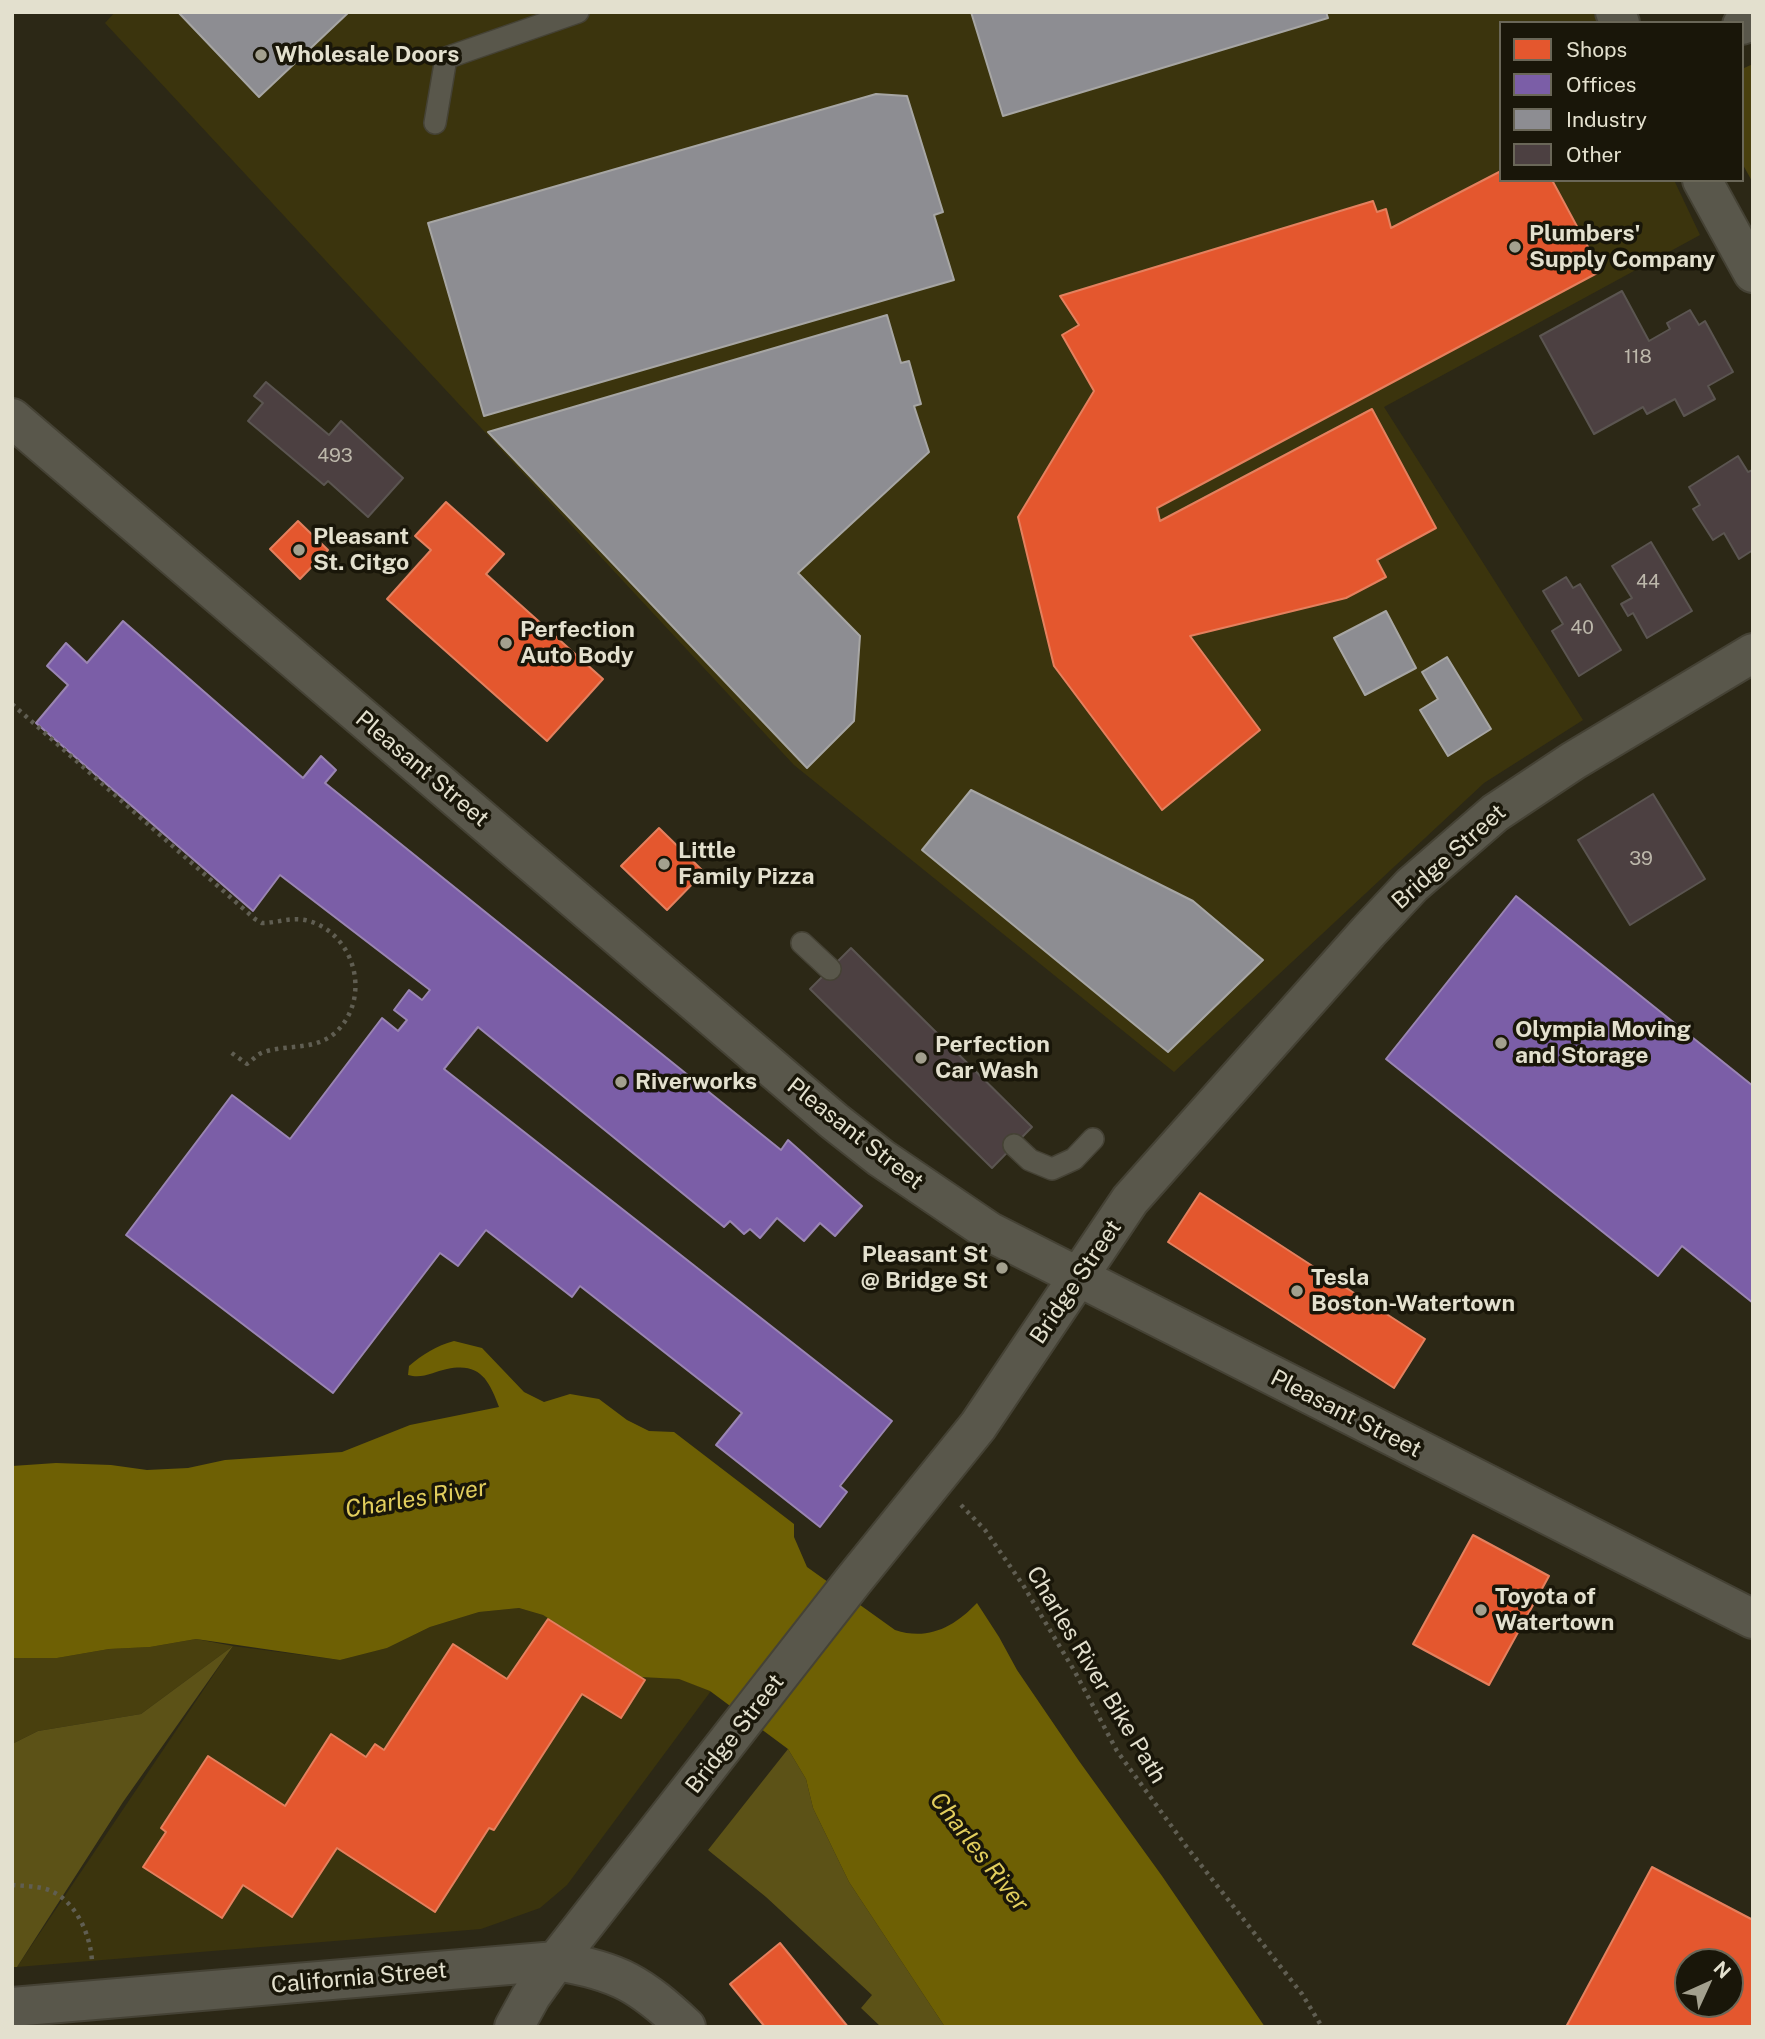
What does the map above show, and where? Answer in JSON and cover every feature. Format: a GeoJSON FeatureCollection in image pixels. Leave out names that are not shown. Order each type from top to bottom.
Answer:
{"type":"FeatureCollection","features":[{"type":"Feature","properties":{"kind":"street"},"geometry":{"type":"LineString","coordinates":[[1703,182],[1753,273]]}},
{"type":"Feature","properties":{"kind":"street","name":"Pleasant Street"},"geometry":{"type":"LineString","coordinates":[[12,418],[834,1121],[881,1158],[990,1232],[1753,1619]]}},
{"type":"Feature","properties":{"kind":"street","name":"Bridge Street"},"geometry":{"type":"LineString","coordinates":[[514,2027],[531,1996],[556,1961],[853,1581],[978,1426],[1079,1277],[1102,1238],[1144,1184],[1285,1024],[1412,885],[1495,813],[1534,786],[1753,653]]}},
{"type":"Feature","properties":{"kind":"street","name":"California Street"},"geometry":{"type":"LineString","coordinates":[[12,2007],[556,1961],[587,1966],[621,1977],[653,1996],[686,2027]]}},
{"type":"Feature","properties":{"kind":"lane"},"geometry":{"type":"LineString","coordinates":[[435,123],[446,58],[578,12]]}},
{"type":"Feature","properties":{"kind":"lane"},"geometry":{"type":"LineString","coordinates":[[802,943],[830,969]]}},
{"type":"Feature","properties":{"kind":"lane"},"geometry":{"type":"LineString","coordinates":[[1014,1146],[1030,1160],[1052,1169],[1074,1159],[1093,1139]]}},
{"type":"Feature","properties":{"kind":"path"},"geometry":{"type":"LineString","coordinates":[[12,704],[254,919],[262,923],[297,918],[310,921],[325,927],[349,954],[355,970],[354,998],[344,1022],[334,1034],[315,1044],[267,1051],[247,1064],[229,1051]]}},
{"type":"Feature","properties":{"kind":"path","name":"Charles River Bike Path"},"geometry":{"type":"LineString","coordinates":[[933,1482],[985,1530],[1069,1661],[1117,1751],[1186,1846],[1302,1994],[1322,2027]]}},
{"type":"Feature","properties":{"kind":"path"},"geometry":{"type":"LineString","coordinates":[[12,1885],[49,1889],[66,1902],[83,1925],[91,1948],[94,2001]]}},
{"type":"Feature","properties":{"kind":"shaded area"},"geometry":{"type":"Polygon","coordinates":[[[115,12],[1593,12],[1597,21],[1499,21],[1499,182],[1675,182],[1700,235],[1384,407],[1583,720],[1484,783],[1174,1072],[794,765],[105,23],[115,12]]]}},
{"type":"Feature","properties":{"kind":"shaded area"},"geometry":{"type":"Polygon","coordinates":[[[1753,64],[1753,183],[1744,167],[1744,68],[1753,64]]]}},
{"type":"Feature","properties":{"kind":"shaded area"},"geometry":{"type":"Polygon","coordinates":[[[519,1608],[543,1615],[641,1676],[680,1679],[711,1691],[567,1885],[540,1908],[481,1929],[17,1967],[233,1646],[340,1660],[387,1648],[430,1627],[479,1612],[519,1608]]]}},
{"type":"Feature","properties":{"kind":"shaded area"},"geometry":{"type":"Polygon","coordinates":[[[196,1639],[233,1646],[141,1714],[38,1731],[12,1744],[12,1658],[57,1658],[196,1639]]]}},
{"type":"Feature","properties":{"kind":"shaded area"},"geometry":{"type":"Polygon","coordinates":[[[233,1646],[123,1802],[17,1967],[12,1967],[12,1744],[38,1731],[141,1714],[233,1646]]]}},
{"type":"Feature","properties":{"kind":"shaded area"},"geometry":{"type":"Polygon","coordinates":[[[788,1749],[806,1779],[813,1808],[849,1882],[945,2027],[881,2027],[861,2008],[872,1995],[766,1897],[708,1850],[788,1749]]]}},
{"type":"Feature","properties":{"kind":"water","name":"Charles River"},"geometry":{"type":"Polygon","coordinates":[[[454,1341],[482,1348],[524,1392],[544,1402],[570,1394],[599,1399],[627,1420],[649,1431],[674,1432],[794,1524],[794,1537],[807,1567],[895,1630],[919,1634],[940,1630],[959,1619],[977,1603],[1017,1670],[1265,2027],[945,2027],[849,1882],[813,1808],[806,1779],[788,1749],[710,1691],[679,1679],[641,1677],[543,1615],[519,1608],[479,1612],[430,1627],[387,1648],[340,1660],[196,1639],[57,1658],[12,1658],[12,1466],[56,1463],[111,1465],[147,1470],[188,1468],[225,1460],[342,1452],[410,1425],[499,1407],[487,1381],[482,1375],[468,1368],[447,1369],[423,1376],[408,1375],[409,1366],[419,1358],[454,1341]]]}},
{"type":"Feature","properties":{"kind":"building: Shops"},"geometry":{"type":"Polygon","coordinates":[[[1499,172],[1499,182],[1553,182],[1601,271],[1157,508],[1160,521],[1372,409],[1436,528],[1377,560],[1386,577],[1346,598],[1190,636],[1260,730],[1162,810],[1054,666],[1018,517],[1094,391],[1062,335],[1079,325],[1060,296],[1373,201],[1377,212],[1386,209],[1391,228],[1499,172]]]}},
{"type":"Feature","properties":{"kind":"building: Shops"},"geometry":{"type":"Polygon","coordinates":[[[446,502],[504,554],[486,574],[603,679],[547,741],[387,599],[431,550],[415,536],[446,502]]]}},
{"type":"Feature","properties":{"kind":"building: Shops","name":"Pleasant St. Citgo"},"geometry":{"type":"Polygon","coordinates":[[[298,521],[328,550],[300,579],[270,549],[298,521]]]}},
{"type":"Feature","properties":{"kind":"building: Shops"},"geometry":{"type":"Polygon","coordinates":[[[659,828],[704,872],[667,910],[621,866],[659,828]]]}},
{"type":"Feature","properties":{"kind":"building: Shops","name":"Tesla Boston-Watertown"},"geometry":{"type":"Polygon","coordinates":[[[1200,1193],[1425,1339],[1394,1388],[1168,1242],[1200,1193]]]}},
{"type":"Feature","properties":{"kind":"building: Shops","name":"Toyota of Watertown"},"geometry":{"type":"Polygon","coordinates":[[[1473,1535],[1549,1576],[1489,1685],[1413,1644],[1473,1535]]]}},
{"type":"Feature","properties":{"kind":"building: Shops"},"geometry":{"type":"Polygon","coordinates":[[[548,1619],[645,1680],[621,1718],[582,1694],[494,1830],[489,1828],[435,1912],[337,1848],[292,1917],[243,1885],[222,1918],[143,1867],[166,1832],[161,1828],[208,1756],[285,1806],[331,1734],[366,1757],[375,1744],[384,1750],[453,1644],[507,1679],[548,1619]]]}},
{"type":"Feature","properties":{"kind":"building: Shops"},"geometry":{"type":"Polygon","coordinates":[[[1652,1867],[1753,1920],[1753,2027],[1566,2027],[1652,1867]]]}},
{"type":"Feature","properties":{"kind":"building: Shops"},"geometry":{"type":"Polygon","coordinates":[[[780,1943],[848,2027],[765,2027],[730,1984],[780,1943]]]}},
{"type":"Feature","properties":{"kind":"building: Offices","name":"Riverworks"},"geometry":{"type":"Polygon","coordinates":[[[123,621],[303,778],[321,756],[336,770],[325,783],[781,1150],[788,1140],[862,1206],[835,1236],[820,1223],[804,1241],[777,1218],[760,1238],[750,1229],[744,1234],[730,1221],[724,1227],[478,1027],[444,1069],[892,1421],[840,1486],[847,1492],[820,1527],[716,1445],[742,1413],[580,1286],[572,1297],[486,1230],[458,1266],[440,1253],[333,1393],[126,1235],[232,1095],[290,1139],[382,1018],[398,1031],[407,1020],[394,1010],[409,990],[422,1000],[430,990],[280,875],[253,911],[36,723],[68,685],[47,666],[66,643],[87,663],[123,621]]]}},
{"type":"Feature","properties":{"kind":"building: Offices"},"geometry":{"type":"Polygon","coordinates":[[[1516,896],[1753,1086],[1753,1303],[1682,1246],[1658,1276],[1386,1059],[1516,896]]]}},
{"type":"Feature","properties":{"kind":"building: Industry","name":"Wholesale Doors"},"geometry":{"type":"Polygon","coordinates":[[[178,12],[349,12],[259,97],[178,12]]]}},
{"type":"Feature","properties":{"kind":"building: Industry"},"geometry":{"type":"Polygon","coordinates":[[[971,12],[1326,12],[1328,18],[1003,116],[971,12]]]}},
{"type":"Feature","properties":{"kind":"building: Industry"},"geometry":{"type":"Polygon","coordinates":[[[876,94],[907,96],[943,212],[934,215],[954,280],[484,416],[428,223],[876,94]]]}},
{"type":"Feature","properties":{"kind":"building: Industry"},"geometry":{"type":"Polygon","coordinates":[[[887,315],[901,363],[909,361],[921,404],[914,406],[929,452],[798,573],[860,636],[854,721],[807,768],[488,432],[887,315]]]}},
{"type":"Feature","properties":{"kind":"building: Industry"},"geometry":{"type":"Polygon","coordinates":[[[1386,611],[1416,668],[1365,695],[1334,638],[1386,611]]]}},
{"type":"Feature","properties":{"kind":"building: Industry"},"geometry":{"type":"Polygon","coordinates":[[[1447,657],[1491,729],[1448,756],[1420,710],[1438,699],[1422,672],[1447,657]]]}},
{"type":"Feature","properties":{"kind":"building: Industry"},"geometry":{"type":"Polygon","coordinates":[[[971,790],[1193,901],[1263,960],[1168,1052],[922,850],[971,790]]]}},
{"type":"Feature","properties":{"kind":"building: Other"},"geometry":{"type":"Polygon","coordinates":[[[1622,291],[1649,341],[1670,329],[1667,323],[1690,310],[1699,325],[1705,321],[1733,372],[1708,386],[1715,399],[1684,416],[1675,399],[1647,414],[1643,407],[1594,434],[1540,336],[1622,291]]]}},
{"type":"Feature","properties":{"kind":"building: Other"},"geometry":{"type":"Polygon","coordinates":[[[266,382],[329,435],[341,421],[403,478],[368,517],[328,481],[324,485],[248,421],[263,403],[254,396],[266,382]]]}},
{"type":"Feature","properties":{"kind":"building: Other"},"geometry":{"type":"Polygon","coordinates":[[[1738,456],[1748,472],[1753,470],[1753,550],[1739,559],[1724,533],[1713,540],[1693,509],[1700,505],[1689,487],[1738,456]]]}},
{"type":"Feature","properties":{"kind":"building: Other"},"geometry":{"type":"Polygon","coordinates":[[[1651,542],[1692,611],[1647,638],[1633,613],[1628,616],[1621,604],[1632,598],[1612,566],[1651,542]]]}},
{"type":"Feature","properties":{"kind":"building: Other"},"geometry":{"type":"Polygon","coordinates":[[[1566,577],[1573,588],[1580,584],[1621,650],[1579,676],[1552,631],[1563,624],[1543,591],[1566,577]]]}},
{"type":"Feature","properties":{"kind":"building: Other"},"geometry":{"type":"Polygon","coordinates":[[[1653,794],[1705,879],[1630,925],[1578,840],[1653,794]]]}},
{"type":"Feature","properties":{"kind":"building: Other","name":"Perfection Car Wash"},"geometry":{"type":"Polygon","coordinates":[[[851,948],[1032,1127],[992,1168],[810,989],[851,948]]]}},
{"type":"Feature","properties":{"kind":"place","name":"Wholesale Doors"},"geometry":{"type":"Point","coordinates":[261,55]}},
{"type":"Feature","properties":{"kind":"place","name":"Plumbers' Supply Company"},"geometry":{"type":"Point","coordinates":[1515,247]}},
{"type":"Feature","properties":{"kind":"place","name":"Pleasant St. Citgo"},"geometry":{"type":"Point","coordinates":[299,550]}},
{"type":"Feature","properties":{"kind":"place","name":"Perfection Auto Body"},"geometry":{"type":"Point","coordinates":[506,643]}},
{"type":"Feature","properties":{"kind":"place","name":"Little Family Pizza"},"geometry":{"type":"Point","coordinates":[664,864]}},
{"type":"Feature","properties":{"kind":"place","name":"Olympia Moving and Storage"},"geometry":{"type":"Point","coordinates":[1501,1043]}},
{"type":"Feature","properties":{"kind":"place","name":"Perfection Car Wash"},"geometry":{"type":"Point","coordinates":[921,1058]}},
{"type":"Feature","properties":{"kind":"place","name":"Riverworks"},"geometry":{"type":"Point","coordinates":[621,1082]}},
{"type":"Feature","properties":{"kind":"place","name":"Pleasant St @ Bridge St"},"geometry":{"type":"Point","coordinates":[1002,1268]}},
{"type":"Feature","properties":{"kind":"place","name":"Tesla Boston-Watertown"},"geometry":{"type":"Point","coordinates":[1297,1291]}},
{"type":"Feature","properties":{"kind":"place","name":"Toyota of Watertown"},"geometry":{"type":"Point","coordinates":[1481,1610]}}]}
